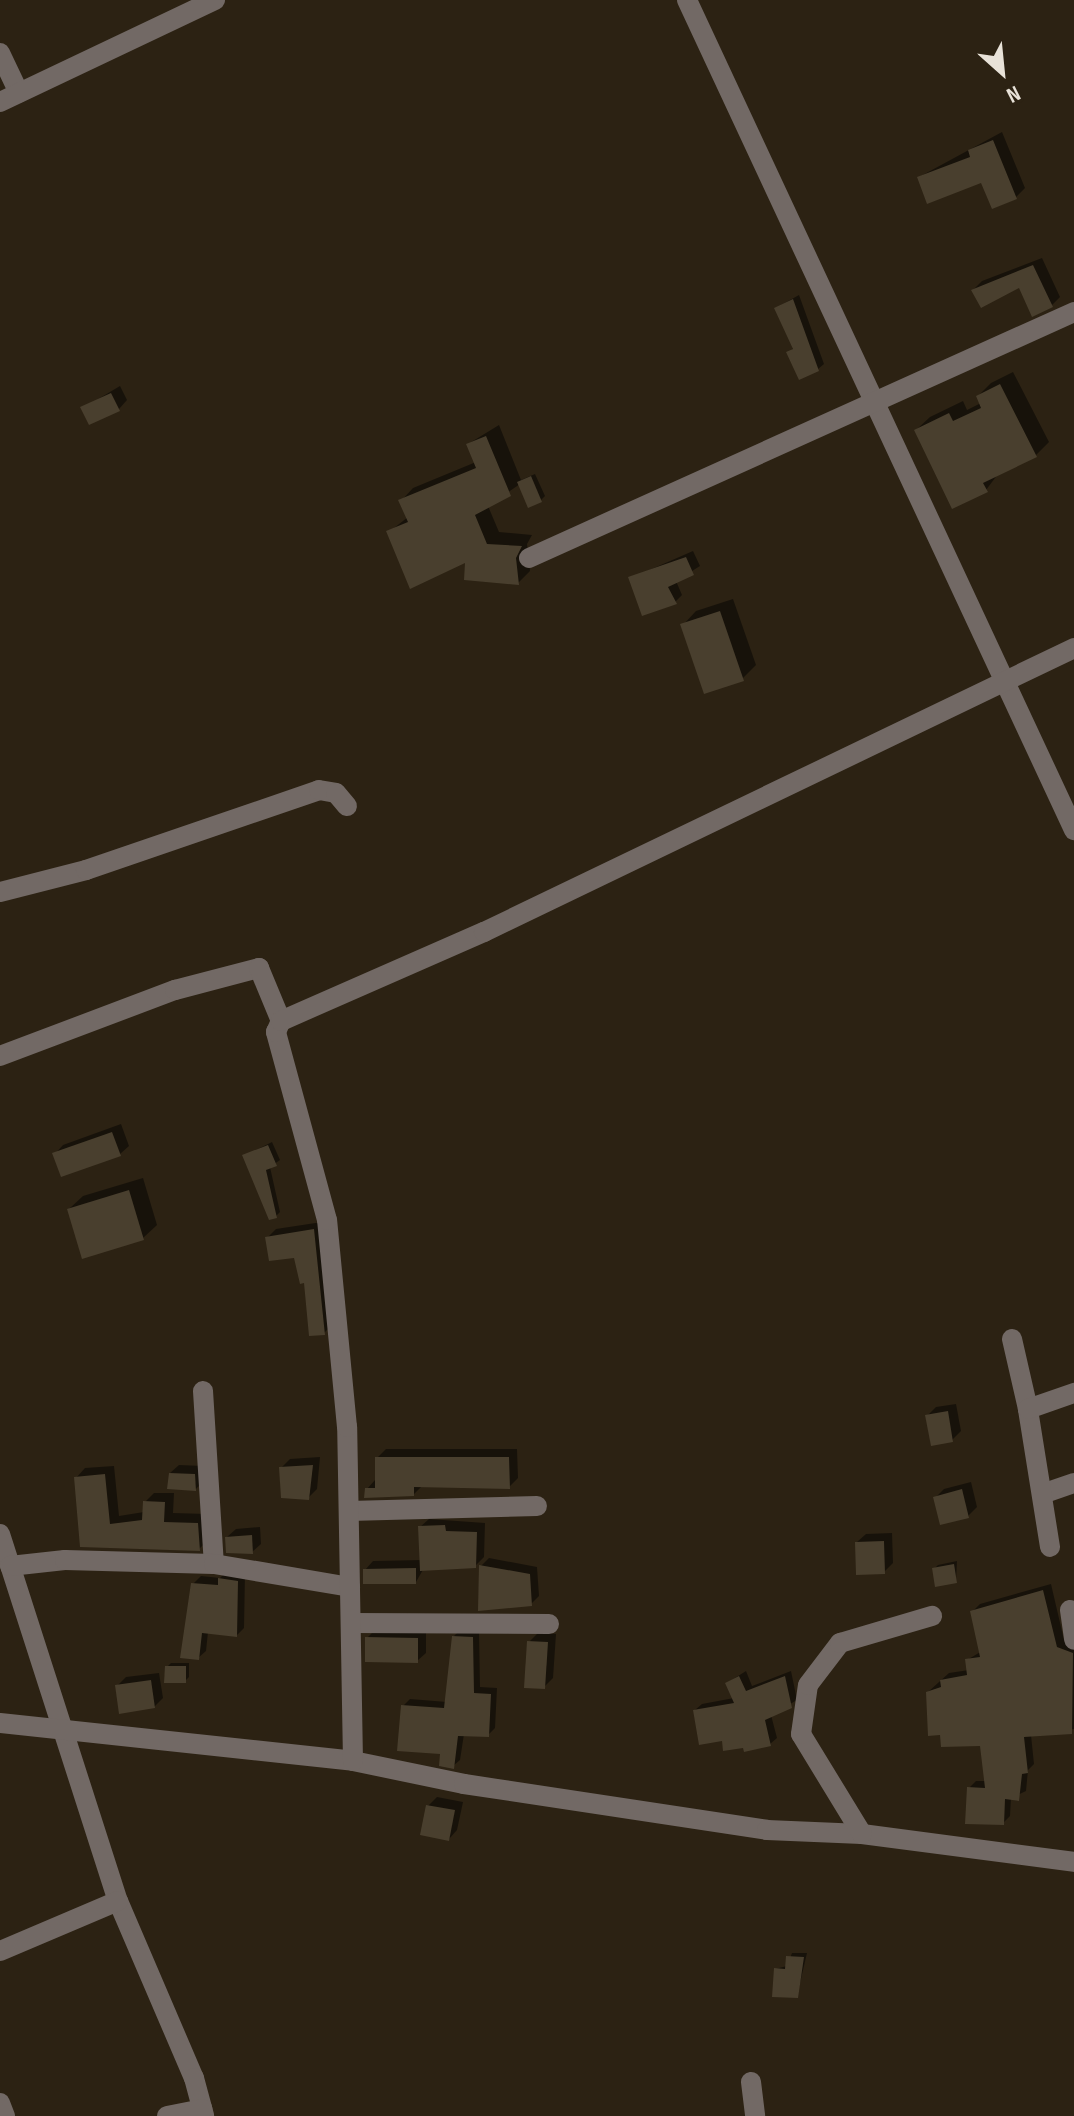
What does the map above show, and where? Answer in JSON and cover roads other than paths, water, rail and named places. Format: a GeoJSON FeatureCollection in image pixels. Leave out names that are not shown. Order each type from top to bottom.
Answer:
{"type":"FeatureCollection","features":[{"type":"Feature","properties":{"kind":"street"},"geometry":{"type":"LineString","coordinates":[[0,53],[10,98],[215,0]]}},
{"type":"Feature","properties":{"kind":"street"},"geometry":{"type":"LineString","coordinates":[[687,0],[1074,830]]}},
{"type":"Feature","properties":{"kind":"street"},"geometry":{"type":"LineString","coordinates":[[529,558],[1074,312]]}},
{"type":"Feature","properties":{"kind":"street"},"geometry":{"type":"LineString","coordinates":[[353,1761],[347,1427],[327,1220],[276,1032],[281,1021],[498,926],[1074,648]]}},
{"type":"Feature","properties":{"kind":"street"},"geometry":{"type":"LineString","coordinates":[[0,892],[86,870],[319,790],[336,793],[347,806]]}},
{"type":"Feature","properties":{"kind":"street"},"geometry":{"type":"LineString","coordinates":[[0,1056],[175,990],[259,968],[281,1021]]}},
{"type":"Feature","properties":{"kind":"street"},"geometry":{"type":"LineString","coordinates":[[1012,1339],[1028,1409],[1050,1547]]}},
{"type":"Feature","properties":{"kind":"street"},"geometry":{"type":"LineString","coordinates":[[203,1391],[214,1564]]}},
{"type":"Feature","properties":{"kind":"street"},"geometry":{"type":"LineString","coordinates":[[1028,1409],[1074,1393]]}},
{"type":"Feature","properties":{"kind":"street"},"geometry":{"type":"LineString","coordinates":[[1042,1494],[1074,1483]]}},
{"type":"Feature","properties":{"kind":"street"},"geometry":{"type":"LineString","coordinates":[[349,1511],[537,1506]]}},
{"type":"Feature","properties":{"kind":"street"},"geometry":{"type":"LineString","coordinates":[[0,1534],[59,1728],[118,1901],[194,2078],[203,2112],[167,2116]]}},
{"type":"Feature","properties":{"kind":"street"},"geometry":{"type":"LineString","coordinates":[[10,1566],[65,1560],[214,1564],[350,1587]]}},
{"type":"Feature","properties":{"kind":"street"},"geometry":{"type":"LineString","coordinates":[[1070,1610],[1074,1640]]}},
{"type":"Feature","properties":{"kind":"street"},"geometry":{"type":"LineString","coordinates":[[862,1834],[801,1734],[808,1685],[840,1643],[932,1616]]}},
{"type":"Feature","properties":{"kind":"street"},"geometry":{"type":"LineString","coordinates":[[352,1623],[549,1624]]}},
{"type":"Feature","properties":{"kind":"street"},"geometry":{"type":"LineString","coordinates":[[0,1723],[353,1761],[644,1812],[767,1830],[862,1834],[1074,1862]]}},
{"type":"Feature","properties":{"kind":"street"},"geometry":{"type":"LineString","coordinates":[[0,1951],[118,1901]]}},
{"type":"Feature","properties":{"kind":"street"},"geometry":{"type":"LineString","coordinates":[[751,2082],[755,2116]]}},
{"type":"Feature","properties":{"kind":"street"},"geometry":{"type":"LineString","coordinates":[[0,2103],[5,2116]]}}]}
